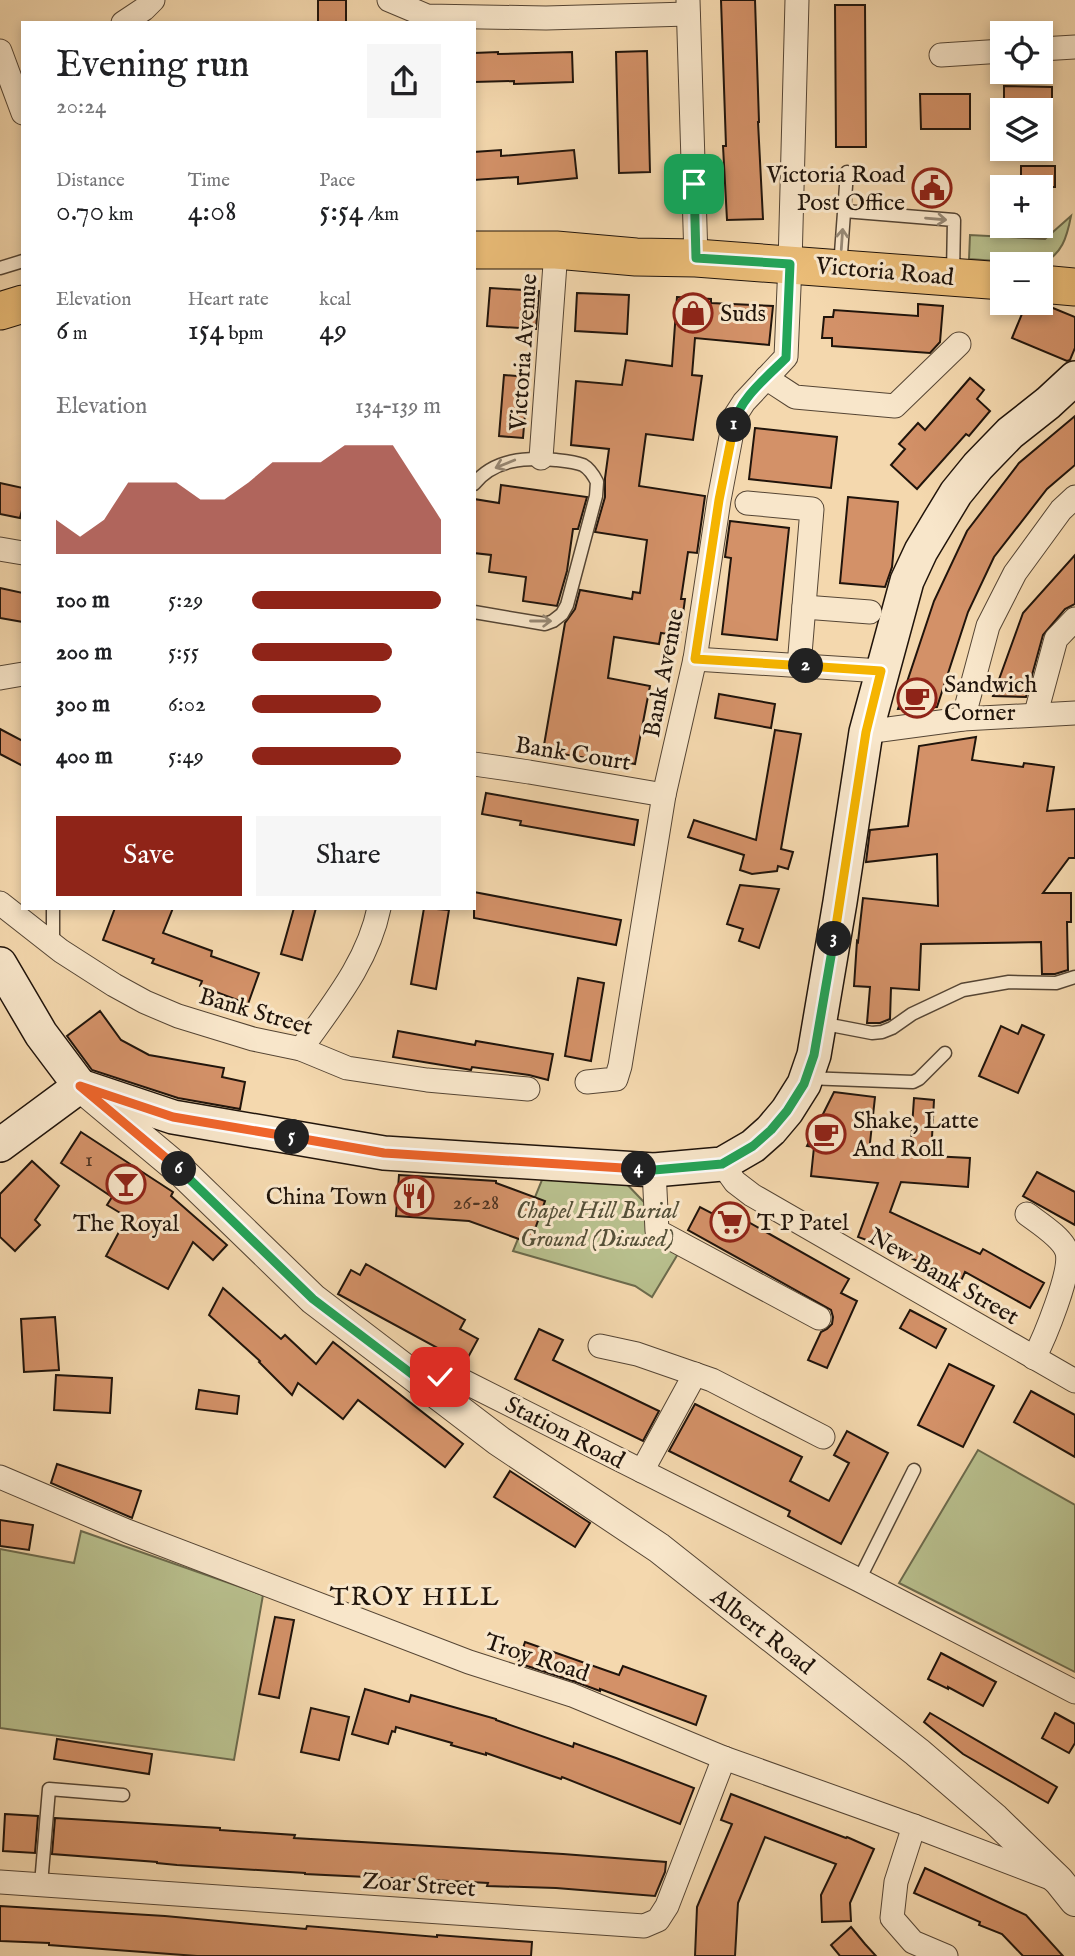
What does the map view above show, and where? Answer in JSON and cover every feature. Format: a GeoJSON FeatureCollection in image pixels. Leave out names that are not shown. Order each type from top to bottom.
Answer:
{"type":"FeatureCollection","features":[{"type":"Feature","properties":{"kind":"main road","name":"Victoria Road"},"geometry":{"type":"LineString","coordinates":[[476,250],[556,250],[636,257],[696,258],[990,280]]}},
{"type":"Feature","properties":{"kind":"main road"},"geometry":{"type":"LineString","coordinates":[[1053,285],[1075,287]]}},
{"type":"Feature","properties":{"kind":"main road"},"geometry":{"type":"LineString","coordinates":[[0,310],[21,305]]}},
{"type":"Feature","properties":{"kind":"main road"},"geometry":{"type":"LineString","coordinates":[[0,964],[41,1034],[80,1086],[173,1117],[384,1153],[654,1170],[722,1164],[753,1146],[771,1130],[787,1111],[806,1078],[814,1055],[866,732],[907,581],[921,551],[957,493],[978,466],[1010,433],[1075,378]]}},
{"type":"Feature","properties":{"kind":"main road"},"geometry":{"type":"LineString","coordinates":[[3,1143],[80,1086]]}},
{"type":"Feature","properties":{"kind":"street"},"geometry":{"type":"LineString","coordinates":[[126,21],[153,0]]}},
{"type":"Feature","properties":{"kind":"street"},"geometry":{"type":"LineString","coordinates":[[389,0],[427,16],[545,18],[688,7],[696,258]]}},
{"type":"Feature","properties":{"kind":"street","name":"Bank Avenue"},"geometry":{"type":"LineString","coordinates":[[587,1082],[616,1079],[620,1066],[664,795],[695,659],[719,500],[735,416],[744,402],[786,358],[797,0]]}},
{"type":"Feature","properties":{"kind":"street"},"geometry":{"type":"LineString","coordinates":[[1053,48],[1075,47]]}},
{"type":"Feature","properties":{"kind":"street"},"geometry":{"type":"LineString","coordinates":[[941,55],[990,52]]}},
{"type":"Feature","properties":{"kind":"street"},"geometry":{"type":"LineString","coordinates":[[7,58],[21,106]]}},
{"type":"Feature","properties":{"kind":"street","name":"Victoria Avenue"},"geometry":{"type":"LineString","coordinates":[[541,458],[556,250]]}},
{"type":"Feature","properties":{"kind":"street"},"geometry":{"type":"LineString","coordinates":[[766,379],[795,397],[895,406],[959,344]]}},
{"type":"Feature","properties":{"kind":"street"},"geometry":{"type":"LineString","coordinates":[[963,719],[988,625],[1015,573],[1061,510],[1075,497]]}},
{"type":"Feature","properties":{"kind":"street"},"geometry":{"type":"LineString","coordinates":[[747,503],[813,509],[799,666]]}},
{"type":"Feature","properties":{"kind":"street"},"geometry":{"type":"LineString","coordinates":[[0,549],[21,552]]}},
{"type":"Feature","properties":{"kind":"street"},"geometry":{"type":"LineString","coordinates":[[804,607],[870,612]]}},
{"type":"Feature","properties":{"kind":"street"},"geometry":{"type":"LineString","coordinates":[[1036,713],[1056,639],[1075,619]]}},
{"type":"Feature","properties":{"kind":"street"},"geometry":{"type":"LineString","coordinates":[[695,659],[881,671]]}},
{"type":"Feature","properties":{"kind":"street"},"geometry":{"type":"LineString","coordinates":[[0,678],[21,674]]}},
{"type":"Feature","properties":{"kind":"street"},"geometry":{"type":"LineString","coordinates":[[866,732],[963,719],[1075,713]]}},
{"type":"Feature","properties":{"kind":"street","name":"Bank Court"},"geometry":{"type":"LineString","coordinates":[[476,764],[664,795]]}},
{"type":"Feature","properties":{"kind":"street","name":"Bank Street"},"geometry":{"type":"LineString","coordinates":[[0,903],[53,945],[114,985],[178,1016],[253,1039],[301,1049],[347,1068],[386,1075],[528,1089]]}},
{"type":"Feature","properties":{"kind":"street"},"geometry":{"type":"LineString","coordinates":[[301,1049],[357,967],[374,930],[379,910]]}},
{"type":"Feature","properties":{"kind":"street"},"geometry":{"type":"LineString","coordinates":[[80,1086],[181,1171],[313,1299],[429,1387]]}},
{"type":"Feature","properties":{"kind":"street","name":"New Bank Street"},"geometry":{"type":"LineString","coordinates":[[722,1164],[735,1182],[752,1195],[1075,1381]]}},
{"type":"Feature","properties":{"kind":"street"},"geometry":{"type":"LineString","coordinates":[[654,1170],[657,1231],[819,1318]]}},
{"type":"Feature","properties":{"kind":"street"},"geometry":{"type":"LineString","coordinates":[[1027,1214],[1053,1234],[1067,1251],[1060,1290],[1043,1342],[1034,1358]]}},
{"type":"Feature","properties":{"kind":"street"},"geometry":{"type":"LineString","coordinates":[[600,1346],[637,1354],[712,1380],[823,1437]]}},
{"type":"Feature","properties":{"kind":"street"},"geometry":{"type":"LineString","coordinates":[[642,1471],[695,1374]]}},
{"type":"Feature","properties":{"kind":"street","name":"Station Road"},"geometry":{"type":"LineString","coordinates":[[429,1387],[440,1377],[452,1376],[859,1580],[1075,1692]]}},
{"type":"Feature","properties":{"kind":"street","name":"Albert Road"},"geometry":{"type":"LineString","coordinates":[[429,1387],[499,1441],[659,1548],[917,1752],[995,1819],[1067,1891]]}},
{"type":"Feature","properties":{"kind":"street","name":"Troy Road"},"geometry":{"type":"LineString","coordinates":[[0,1477],[127,1531],[456,1658],[572,1695],[724,1759],[914,1825],[1067,1891]]}},
{"type":"Feature","properties":{"kind":"street","name":"Zoar Street"},"geometry":{"type":"LineString","coordinates":[[0,1882],[644,1926],[658,1920],[667,1906],[724,1759]]}},
{"type":"Feature","properties":{"kind":"street"},"geometry":{"type":"LineString","coordinates":[[914,1825],[896,1882],[892,1917],[913,1941],[946,1956]]}},
{"type":"Feature","properties":{"kind":"lane"},"geometry":{"type":"LineString","coordinates":[[840,267],[847,172]]}},
{"type":"Feature","properties":{"kind":"lane"},"geometry":{"type":"LineString","coordinates":[[844,211],[954,220],[953,277]]}},
{"type":"Feature","properties":{"kind":"lane"},"geometry":{"type":"LineString","coordinates":[[0,268],[21,262]]}},
{"type":"Feature","properties":{"kind":"lane"},"geometry":{"type":"LineString","coordinates":[[476,482],[489,470],[515,459],[541,458],[585,466],[597,482],[596,496],[567,605],[562,614],[545,624],[476,612]]}},
{"type":"Feature","properties":{"kind":"lane"},"geometry":{"type":"LineString","coordinates":[[53,945],[54,910]]}},
{"type":"Feature","properties":{"kind":"lane"},"geometry":{"type":"LineString","coordinates":[[820,1023],[872,1033],[882,1032],[912,1014],[963,990],[1009,982],[1056,983],[1075,976]]}},
{"type":"Feature","properties":{"kind":"lane"},"geometry":{"type":"LineString","coordinates":[[806,1078],[913,1082],[919,1080],[945,1053]]}},
{"type":"Feature","properties":{"kind":"lane"},"geometry":{"type":"LineString","coordinates":[[859,1580],[914,1470]]}},
{"type":"Feature","properties":{"kind":"lane"},"geometry":{"type":"LineString","coordinates":[[41,1884],[49,1789],[123,1795]]}},
{"type":"Feature","properties":{"kind":"green space"},"geometry":{"type":"Polygon","coordinates":[[[1071,216],[1068,231],[1053,257],[1053,252],[990,252],[990,260],[969,259],[970,235],[1045,239],[1053,238],[1053,232],[1071,216]]]}},
{"type":"Feature","properties":{"kind":"green space","name":"Chapel Hill Burial Ground (Disused)"},"geometry":{"type":"Polygon","coordinates":[[[546,1170],[620,1177],[684,1244],[652,1297],[635,1286],[513,1251],[546,1170]]]}},
{"type":"Feature","properties":{"kind":"green space"},"geometry":{"type":"Polygon","coordinates":[[[978,1450],[1075,1505],[1075,1672],[899,1583],[978,1450]]]}},
{"type":"Feature","properties":{"kind":"green space"},"geometry":{"type":"Polygon","coordinates":[[[81,1531],[263,1595],[234,1760],[0,1728],[0,1549],[74,1563],[81,1531]]]}},
{"type":"Feature","properties":{"kind":"building"},"geometry":{"type":"Polygon","coordinates":[[[318,0],[346,0],[346,21],[318,21],[318,0]]]}},
{"type":"Feature","properties":{"kind":"building"},"geometry":{"type":"Polygon","coordinates":[[[721,0],[755,0],[763,219],[727,220],[721,0]]]}},
{"type":"Feature","properties":{"kind":"building"},"geometry":{"type":"Polygon","coordinates":[[[835,5],[865,5],[866,147],[836,147],[835,5]]]}},
{"type":"Feature","properties":{"kind":"building"},"geometry":{"type":"Polygon","coordinates":[[[647,51],[650,172],[619,173],[616,52],[647,51]]]}},
{"type":"Feature","properties":{"kind":"building"},"geometry":{"type":"Polygon","coordinates":[[[572,52],[573,82],[476,82],[476,53],[572,52]]]}},
{"type":"Feature","properties":{"kind":"building"},"geometry":{"type":"Polygon","coordinates":[[[1004,86],[1052,87],[1052,98],[1004,98],[1004,86]]]}},
{"type":"Feature","properties":{"kind":"building"},"geometry":{"type":"Polygon","coordinates":[[[920,94],[970,94],[970,129],[921,129],[920,94]]]}},
{"type":"Feature","properties":{"kind":"building"},"geometry":{"type":"Polygon","coordinates":[[[501,150],[501,156],[574,150],[577,178],[518,184],[518,177],[476,180],[476,152],[501,150]]]}},
{"type":"Feature","properties":{"kind":"building"},"geometry":{"type":"Polygon","coordinates":[[[1021,166],[1055,166],[1055,187],[1053,175],[1021,175],[1021,166]]]}},
{"type":"Feature","properties":{"kind":"building"},"geometry":{"type":"Polygon","coordinates":[[[490,288],[539,291],[536,329],[487,326],[490,288]]]}},
{"type":"Feature","properties":{"kind":"building"},"geometry":{"type":"Polygon","coordinates":[[[577,293],[629,295],[627,334],[575,331],[577,293]]]}},
{"type":"Feature","properties":{"kind":"building"},"geometry":{"type":"Polygon","coordinates":[[[677,297],[711,299],[711,303],[773,306],[769,345],[695,338],[692,375],[702,376],[693,440],[646,434],[639,486],[705,496],[697,553],[688,552],[681,599],[685,599],[680,636],[661,633],[659,644],[614,637],[608,678],[650,686],[635,764],[588,755],[587,758],[543,751],[565,623],[575,609],[580,590],[632,599],[633,592],[640,593],[647,540],[595,532],[605,497],[609,449],[571,445],[576,381],[622,385],[626,360],[672,366],[677,297]]]}},
{"type":"Feature","properties":{"kind":"building"},"geometry":{"type":"Polygon","coordinates":[[[918,304],[943,306],[940,342],[930,353],[832,346],[832,338],[822,338],[824,317],[833,317],[834,310],[918,316],[918,304]]]}},
{"type":"Feature","properties":{"kind":"building"},"geometry":{"type":"Polygon","coordinates":[[[1053,308],[1075,317],[1075,348],[1067,361],[1012,338],[1021,315],[1053,315],[1053,308]]]}},
{"type":"Feature","properties":{"kind":"building"},"geometry":{"type":"Polygon","coordinates":[[[504,375],[528,377],[523,438],[499,436],[504,375]]]}},
{"type":"Feature","properties":{"kind":"building"},"geometry":{"type":"Polygon","coordinates":[[[970,378],[984,390],[977,399],[990,411],[917,489],[891,465],[905,449],[899,444],[918,423],[925,430],[970,378]]]}},
{"type":"Feature","properties":{"kind":"building"},"geometry":{"type":"Polygon","coordinates":[[[1075,416],[1075,465],[1047,489],[994,557],[968,612],[937,707],[898,709],[934,601],[967,531],[1019,463],[1075,416]]]}},
{"type":"Feature","properties":{"kind":"building"},"geometry":{"type":"Polygon","coordinates":[[[755,428],[837,437],[831,488],[749,479],[755,428]]]}},
{"type":"Feature","properties":{"kind":"building"},"geometry":{"type":"Polygon","coordinates":[[[0,483],[21,488],[20,518],[0,514],[0,483]]]}},
{"type":"Feature","properties":{"kind":"building"},"geometry":{"type":"Polygon","coordinates":[[[501,485],[587,497],[578,529],[573,529],[567,571],[557,606],[523,601],[526,577],[489,572],[491,555],[476,553],[476,499],[499,503],[501,485]]]}},
{"type":"Feature","properties":{"kind":"building"},"geometry":{"type":"Polygon","coordinates":[[[848,497],[898,502],[892,567],[885,587],[840,583],[848,497]]]}},
{"type":"Feature","properties":{"kind":"building"},"geometry":{"type":"Polygon","coordinates":[[[730,521],[789,528],[777,640],[722,634],[731,558],[725,557],[730,521]]]}},
{"type":"Feature","properties":{"kind":"building"},"geometry":{"type":"Polygon","coordinates":[[[1075,555],[1075,604],[1065,609],[1043,635],[1026,697],[993,696],[1023,613],[1075,555]]]}},
{"type":"Feature","properties":{"kind":"building"},"geometry":{"type":"Polygon","coordinates":[[[0,588],[21,593],[21,622],[0,618],[0,588]]]}},
{"type":"Feature","properties":{"kind":"building"},"geometry":{"type":"Polygon","coordinates":[[[719,694],[775,704],[771,728],[715,718],[719,694]]]}},
{"type":"Feature","properties":{"kind":"building"},"geometry":{"type":"Polygon","coordinates":[[[0,729],[21,740],[21,765],[0,754],[0,729]]]}},
{"type":"Feature","properties":{"kind":"building"},"geometry":{"type":"Polygon","coordinates":[[[775,730],[801,734],[781,849],[793,852],[788,869],[778,866],[777,871],[752,874],[740,870],[744,855],[688,837],[694,820],[756,840],[775,730]]]}},
{"type":"Feature","properties":{"kind":"building"},"geometry":{"type":"Polygon","coordinates":[[[976,737],[972,760],[1023,767],[1024,763],[1054,767],[1047,811],[1075,809],[1075,858],[1069,858],[1043,893],[1071,893],[1071,922],[1067,922],[1068,970],[1042,974],[1041,942],[921,944],[919,990],[891,988],[890,1019],[880,1023],[867,1023],[870,987],[854,986],[863,898],[938,906],[937,854],[866,862],[870,830],[908,826],[919,746],[976,737]]]}},
{"type":"Feature","properties":{"kind":"building"},"geometry":{"type":"Polygon","coordinates":[[[486,793],[638,820],[634,845],[520,825],[521,821],[482,814],[486,793]]]}},
{"type":"Feature","properties":{"kind":"building"},"geometry":{"type":"Polygon","coordinates":[[[740,885],[779,889],[759,948],[739,941],[743,929],[727,924],[740,885]]]}},
{"type":"Feature","properties":{"kind":"building"},"geometry":{"type":"Polygon","coordinates":[[[476,892],[621,920],[616,945],[474,918],[476,892]]]}},
{"type":"Feature","properties":{"kind":"building"},"geometry":{"type":"Polygon","coordinates":[[[114,910],[172,910],[163,933],[212,951],[211,956],[259,973],[248,1004],[200,986],[202,981],[152,963],[154,959],[103,940],[114,910]]]}},
{"type":"Feature","properties":{"kind":"building"},"geometry":{"type":"Polygon","coordinates":[[[293,910],[315,910],[302,960],[281,954],[293,910]]]}},
{"type":"Feature","properties":{"kind":"building"},"geometry":{"type":"Polygon","coordinates":[[[424,910],[449,910],[436,989],[411,984],[424,910]]]}},
{"type":"Feature","properties":{"kind":"building"},"geometry":{"type":"Polygon","coordinates":[[[578,978],[604,983],[591,1061],[565,1056],[578,978]]]}},
{"type":"Feature","properties":{"kind":"building"},"geometry":{"type":"Polygon","coordinates":[[[100,1011],[121,1040],[149,1055],[224,1068],[222,1077],[245,1082],[240,1109],[178,1098],[92,1070],[67,1036],[100,1011]]]}},
{"type":"Feature","properties":{"kind":"building"},"geometry":{"type":"Polygon","coordinates":[[[1022,1025],[1044,1035],[1018,1093],[979,1076],[1001,1026],[1018,1034],[1022,1025]]]}},
{"type":"Feature","properties":{"kind":"building"},"geometry":{"type":"Polygon","coordinates":[[[398,1031],[475,1045],[476,1041],[553,1054],[548,1080],[529,1075],[472,1067],[471,1070],[393,1057],[398,1031]]]}},
{"type":"Feature","properties":{"kind":"building"},"geometry":{"type":"Polygon","coordinates":[[[834,1092],[875,1097],[869,1152],[910,1157],[914,1098],[934,1100],[931,1156],[970,1158],[968,1187],[901,1182],[890,1212],[980,1254],[983,1249],[1044,1283],[1030,1308],[965,1272],[961,1281],[858,1237],[878,1183],[811,1176],[814,1147],[807,1146],[834,1092]]]}},
{"type":"Feature","properties":{"kind":"building"},"geometry":{"type":"Polygon","coordinates":[[[81,1132],[173,1192],[171,1196],[227,1245],[213,1260],[193,1242],[168,1289],[106,1256],[127,1217],[107,1205],[112,1197],[61,1163],[81,1132]]]}},
{"type":"Feature","properties":{"kind":"building"},"geometry":{"type":"Polygon","coordinates":[[[32,1161],[59,1186],[35,1220],[40,1225],[15,1251],[0,1237],[0,1194],[32,1161]]]}},
{"type":"Feature","properties":{"kind":"building"},"geometry":{"type":"Polygon","coordinates":[[[1037,1172],[1075,1192],[1075,1225],[1023,1196],[1037,1172]]]}},
{"type":"Feature","properties":{"kind":"building"},"geometry":{"type":"Polygon","coordinates":[[[399,1175],[496,1181],[545,1201],[530,1243],[469,1221],[396,1216],[399,1175]]]}},
{"type":"Feature","properties":{"kind":"building"},"geometry":{"type":"Polygon","coordinates":[[[720,1206],[849,1279],[841,1293],[857,1301],[827,1368],[808,1360],[821,1332],[832,1324],[831,1310],[688,1230],[700,1207],[715,1215],[720,1206]]]}},
{"type":"Feature","properties":{"kind":"building"},"geometry":{"type":"Polygon","coordinates":[[[366,1264],[465,1320],[460,1329],[478,1339],[465,1363],[338,1294],[351,1270],[360,1275],[366,1264]]]}},
{"type":"Feature","properties":{"kind":"building"},"geometry":{"type":"Polygon","coordinates":[[[223,1288],[281,1339],[285,1335],[316,1364],[333,1342],[463,1444],[445,1467],[358,1400],[343,1419],[298,1383],[292,1395],[260,1361],[209,1315],[223,1288]]]}},
{"type":"Feature","properties":{"kind":"building"},"geometry":{"type":"Polygon","coordinates":[[[910,1310],[946,1329],[936,1348],[900,1328],[910,1310]]]}},
{"type":"Feature","properties":{"kind":"building"},"geometry":{"type":"Polygon","coordinates":[[[55,1317],[59,1370],[24,1372],[21,1319],[55,1317]]]}},
{"type":"Feature","properties":{"kind":"building"},"geometry":{"type":"Polygon","coordinates":[[[539,1329],[563,1340],[553,1360],[659,1411],[643,1441],[515,1379],[539,1329]]]}},
{"type":"Feature","properties":{"kind":"building"},"geometry":{"type":"Polygon","coordinates":[[[949,1364],[994,1386],[963,1447],[918,1425],[949,1364]]]}},
{"type":"Feature","properties":{"kind":"building"},"geometry":{"type":"Polygon","coordinates":[[[56,1375],[112,1378],[110,1413],[54,1410],[56,1375]]]}},
{"type":"Feature","properties":{"kind":"building"},"geometry":{"type":"Polygon","coordinates":[[[199,1390],[239,1396],[237,1414],[196,1409],[199,1390]]]}},
{"type":"Feature","properties":{"kind":"building"},"geometry":{"type":"Polygon","coordinates":[[[1031,1391],[1075,1415],[1075,1457],[1014,1422],[1031,1391]]]}},
{"type":"Feature","properties":{"kind":"building"},"geometry":{"type":"Polygon","coordinates":[[[695,1404],[802,1457],[790,1481],[829,1501],[849,1463],[834,1455],[847,1431],[888,1453],[841,1544],[788,1516],[790,1511],[669,1451],[695,1404]]]}},
{"type":"Feature","properties":{"kind":"building"},"geometry":{"type":"Polygon","coordinates":[[[57,1464],[141,1491],[132,1518],[51,1483],[57,1464]]]}},
{"type":"Feature","properties":{"kind":"building"},"geometry":{"type":"Polygon","coordinates":[[[510,1471],[590,1523],[575,1547],[494,1497],[510,1471]]]}},
{"type":"Feature","properties":{"kind":"building"},"geometry":{"type":"Polygon","coordinates":[[[0,1520],[33,1525],[29,1550],[0,1546],[0,1520]]]}},
{"type":"Feature","properties":{"kind":"building"},"geometry":{"type":"Polygon","coordinates":[[[275,1617],[294,1620],[279,1698],[259,1694],[275,1617]]]}},
{"type":"Feature","properties":{"kind":"building"},"geometry":{"type":"Polygon","coordinates":[[[525,1642],[619,1675],[623,1666],[706,1696],[696,1725],[600,1689],[518,1663],[525,1642]]]}},
{"type":"Feature","properties":{"kind":"building"},"geometry":{"type":"Polygon","coordinates":[[[941,1653],[996,1682],[983,1706],[928,1679],[941,1653]]]}},
{"type":"Feature","properties":{"kind":"building"},"geometry":{"type":"Polygon","coordinates":[[[365,1689],[409,1702],[411,1695],[496,1719],[573,1747],[574,1743],[694,1788],[680,1824],[562,1777],[561,1779],[486,1753],[396,1727],[388,1744],[352,1734],[365,1689]]]}},
{"type":"Feature","properties":{"kind":"building"},"geometry":{"type":"Polygon","coordinates":[[[311,1708],[349,1717],[339,1760],[301,1752],[311,1708]]]}},
{"type":"Feature","properties":{"kind":"building"},"geometry":{"type":"Polygon","coordinates":[[[930,1713],[1057,1787],[1048,1803],[963,1754],[924,1722],[930,1713]]]}},
{"type":"Feature","properties":{"kind":"building"},"geometry":{"type":"Polygon","coordinates":[[[1055,1713],[1075,1724],[1075,1743],[1069,1753],[1042,1738],[1055,1713]]]}},
{"type":"Feature","properties":{"kind":"building"},"geometry":{"type":"Polygon","coordinates":[[[57,1739],[152,1754],[149,1774],[54,1759],[57,1739]]]}},
{"type":"Feature","properties":{"kind":"building"},"geometry":{"type":"Polygon","coordinates":[[[731,1794],[874,1849],[850,1903],[851,1921],[822,1922],[821,1895],[836,1864],[765,1837],[738,1903],[735,1956],[695,1956],[697,1907],[732,1824],[721,1820],[731,1794]]]}},
{"type":"Feature","properties":{"kind":"building"},"geometry":{"type":"Polygon","coordinates":[[[5,1814],[38,1816],[35,1853],[3,1851],[5,1814]]]}},
{"type":"Feature","properties":{"kind":"building"},"geometry":{"type":"Polygon","coordinates":[[[55,1818],[220,1828],[295,1835],[294,1838],[666,1862],[665,1872],[655,1896],[556,1888],[487,1886],[488,1883],[177,1865],[52,1854],[55,1818]]]}},
{"type":"Feature","properties":{"kind":"building"},"geometry":{"type":"Polygon","coordinates":[[[925,1868],[1026,1915],[1063,1956],[1023,1956],[1002,1934],[914,1893],[925,1868]]]}},
{"type":"Feature","properties":{"kind":"building"},"geometry":{"type":"Polygon","coordinates":[[[0,1906],[165,1916],[306,1929],[307,1926],[532,1942],[531,1956],[197,1956],[0,1941],[0,1906]]]}},
{"type":"Feature","properties":{"kind":"building"},"geometry":{"type":"Polygon","coordinates":[[[851,1927],[876,1956],[840,1956],[831,1945],[851,1927]]]}},
{"type":"Feature","properties":{"kind":"place","name":"Victoria Road Post Office"},"geometry":{"type":"Point","coordinates":[932,188]}},
{"type":"Feature","properties":{"kind":"place","name":"Suds"},"geometry":{"type":"Point","coordinates":[693,313]}},
{"type":"Feature","properties":{"kind":"place","name":"Sandwich Corner"},"geometry":{"type":"Point","coordinates":[917,698]}},
{"type":"Feature","properties":{"kind":"place","name":"Shake, Latte And Roll"},"geometry":{"type":"Point","coordinates":[826,1134]}},
{"type":"Feature","properties":{"kind":"place","name":"The Royal"},"geometry":{"type":"Point","coordinates":[126,1184]}},
{"type":"Feature","properties":{"kind":"place","name":"China Town"},"geometry":{"type":"Point","coordinates":[414,1196]}},
{"type":"Feature","properties":{"kind":"place","name":"T P Patel"},"geometry":{"type":"Point","coordinates":[730,1222]}},
{"type":"Feature","properties":{"kind":"district","name":"TROY HILL"},"geometry":{"type":"Point","coordinates":[415,1596]}},
{"type":"Feature","properties":{"kind":"route"},"geometry":{"type":"LineString","coordinates":[[440,1377],[429,1387],[313,1299],[181,1171],[80,1086],[173,1117],[384,1153],[654,1170],[722,1164],[753,1146],[787,1111],[804,1084],[814,1055],[866,732],[881,671],[695,659],[719,500],[735,416],[744,402],[786,358],[790,264],[696,258],[694,184]]}}]}
